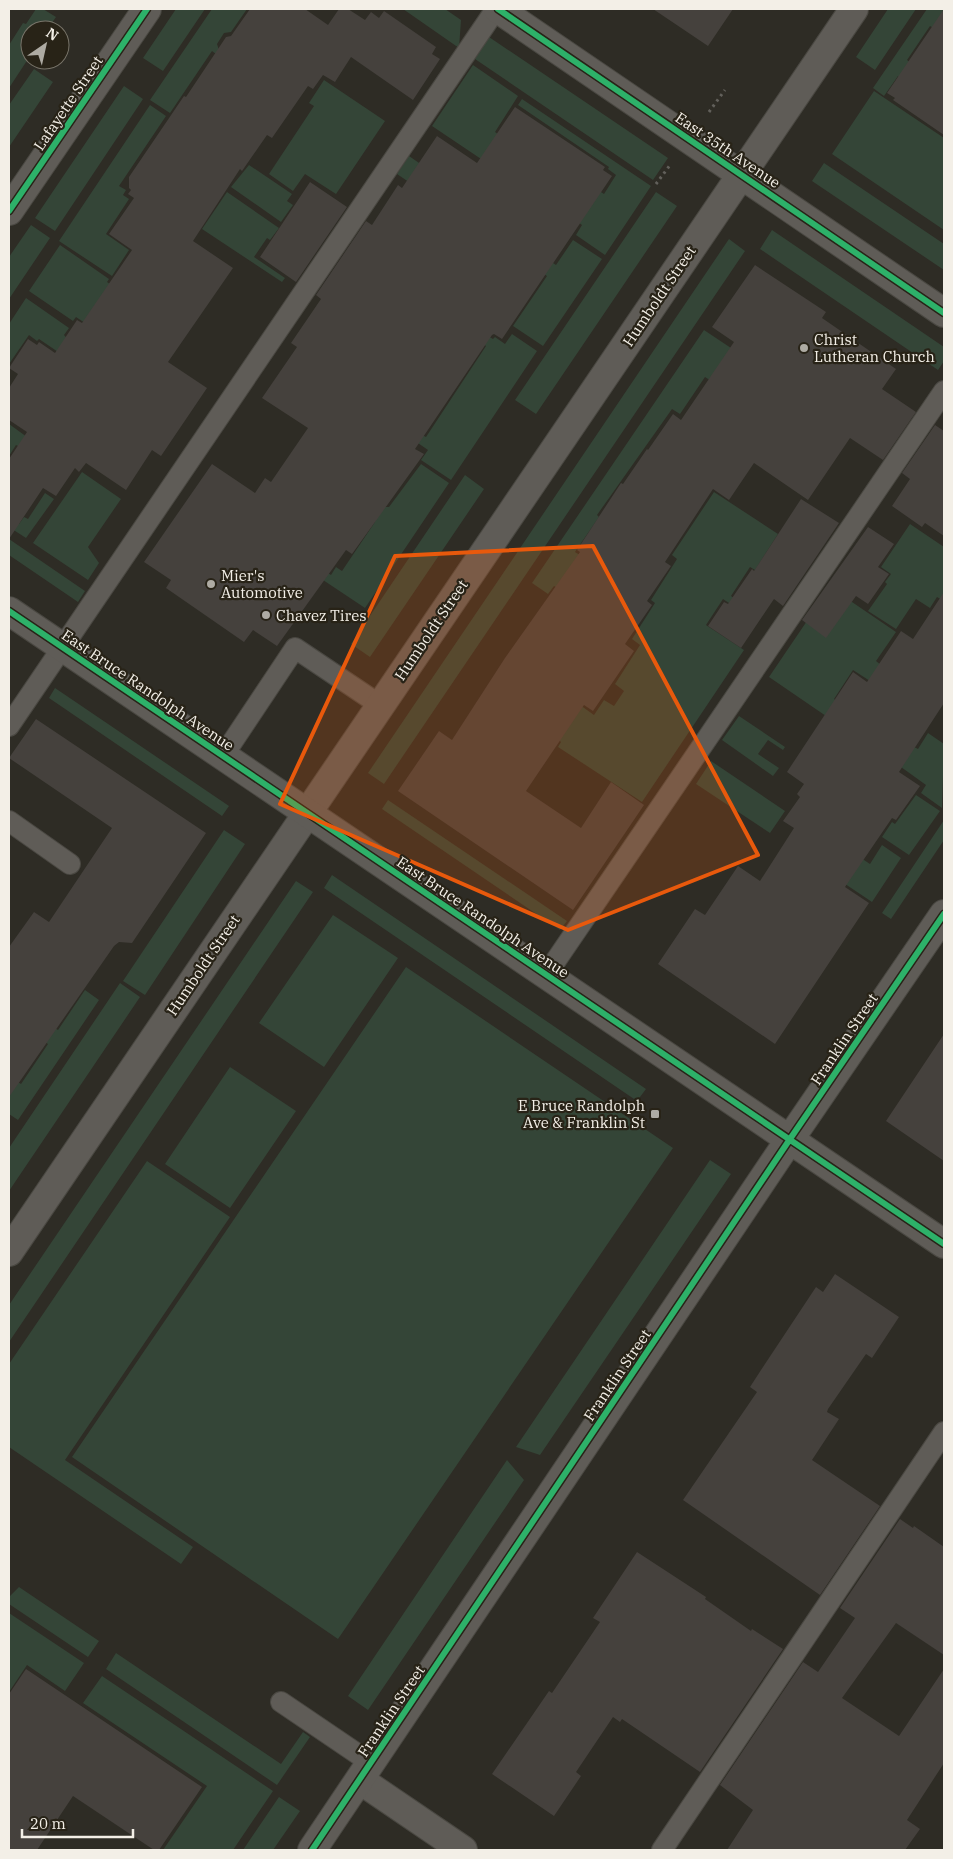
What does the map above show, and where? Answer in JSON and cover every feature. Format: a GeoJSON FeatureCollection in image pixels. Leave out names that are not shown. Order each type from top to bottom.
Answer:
{"type":"FeatureCollection","features":[{"type":"Feature","properties":{"kind":"street","name":"Lafayette Street"},"geometry":{"type":"LineString","coordinates":[[9,211],[147,9]]}},
{"type":"Feature","properties":{"kind":"street","name":"East 35th Avenue"},"geometry":{"type":"LineString","coordinates":[[497,9],[944,313]]}},
{"type":"Feature","properties":{"kind":"street","name":"Humboldt Street"},"geometry":{"type":"LineString","coordinates":[[9,1252],[854,9]]}},
{"type":"Feature","properties":{"kind":"street","name":"East Bruce Randolph Avenue"},"geometry":{"type":"LineString","coordinates":[[9,610],[944,1244]]}},
{"type":"Feature","properties":{"kind":"street","name":"Franklin Street"},"geometry":{"type":"LineString","coordinates":[[312,1850],[790,1139],[944,914]]}},
{"type":"Feature","properties":{"kind":"street"},"geometry":{"type":"LineString","coordinates":[[365,1772],[463,1850]]}},
{"type":"Feature","properties":{"kind":"lane"},"geometry":{"type":"LineString","coordinates":[[9,726],[497,9]]}},
{"type":"Feature","properties":{"kind":"lane"},"geometry":{"type":"LineString","coordinates":[[546,975],[944,391]]}},
{"type":"Feature","properties":{"kind":"lane"},"geometry":{"type":"LineString","coordinates":[[223,756],[295,648],[380,704]]}},
{"type":"Feature","properties":{"kind":"lane"},"geometry":{"type":"LineString","coordinates":[[9,821],[70,864]]}},
{"type":"Feature","properties":{"kind":"lane"},"geometry":{"type":"LineString","coordinates":[[662,1850],[944,1432]]}},
{"type":"Feature","properties":{"kind":"lane"},"geometry":{"type":"LineString","coordinates":[[281,1702],[365,1772]]}},
{"type":"Feature","properties":{"kind":"highlighted area"},"geometry":{"type":"Polygon","coordinates":[[[593,546],[758,855],[568,930],[280,804],[395,556],[593,546]]]}},
{"type":"Feature","properties":{"kind":"green space"},"geometry":{"type":"Polygon","coordinates":[[[36,9],[43,9],[56,17],[54,20],[29,20],[36,9]]]}},
{"type":"Feature","properties":{"kind":"green space"},"geometry":{"type":"Polygon","coordinates":[[[176,9],[205,9],[163,71],[143,58],[176,9]]]}},
{"type":"Feature","properties":{"kind":"green space"},"geometry":{"type":"Polygon","coordinates":[[[212,9],[247,9],[231,32],[224,33],[217,44],[219,50],[216,54],[212,51],[170,113],[150,100],[212,9]]]}},
{"type":"Feature","properties":{"kind":"green space"},"geometry":{"type":"Polygon","coordinates":[[[403,9],[445,9],[461,20],[459,48],[403,9]]]}},
{"type":"Feature","properties":{"kind":"green space"},"geometry":{"type":"Polygon","coordinates":[[[888,9],[916,9],[875,70],[856,57],[888,9]]]}},
{"type":"Feature","properties":{"kind":"green space"},"geometry":{"type":"Polygon","coordinates":[[[927,9],[944,9],[944,22],[938,31],[930,26],[907,60],[915,66],[904,81],[898,76],[884,96],[873,88],[927,9]]]}},
{"type":"Feature","properties":{"kind":"green space"},"geometry":{"type":"Polygon","coordinates":[[[20,28],[21,70],[9,88],[9,45],[20,28]]]}},
{"type":"Feature","properties":{"kind":"green space"},"geometry":{"type":"Polygon","coordinates":[[[489,37],[668,158],[653,180],[475,59],[489,37]]]}},
{"type":"Feature","properties":{"kind":"green space"},"geometry":{"type":"Polygon","coordinates":[[[473,65],[518,96],[495,132],[527,154],[490,165],[432,126],[473,65]]]}},
{"type":"Feature","properties":{"kind":"green space"},"geometry":{"type":"Polygon","coordinates":[[[33,70],[53,82],[9,147],[9,105],[33,70]]]}},
{"type":"Feature","properties":{"kind":"green space"},"geometry":{"type":"Polygon","coordinates":[[[324,80],[385,121],[336,194],[305,174],[293,191],[269,174],[314,106],[309,103],[324,80]]]}},
{"type":"Feature","properties":{"kind":"green space"},"geometry":{"type":"Polygon","coordinates":[[[124,86],[143,99],[55,231],[35,218],[124,86]]]}},
{"type":"Feature","properties":{"kind":"green space"},"geometry":{"type":"Polygon","coordinates":[[[874,91],[944,138],[944,230],[832,154],[874,91]]]}},
{"type":"Feature","properties":{"kind":"green space"},"geometry":{"type":"Polygon","coordinates":[[[522,99],[651,186],[605,255],[576,235],[582,225],[536,193],[595,188],[604,194],[616,175],[608,169],[609,167],[518,105],[522,99]]]}},
{"type":"Feature","properties":{"kind":"green space"},"geometry":{"type":"Polygon","coordinates":[[[150,105],[166,116],[119,186],[126,190],[123,195],[129,199],[106,234],[129,250],[112,276],[59,241],[150,105]]]}},
{"type":"Feature","properties":{"kind":"green space"},"geometry":{"type":"Polygon","coordinates":[[[409,156],[556,265],[573,240],[602,259],[543,346],[513,326],[547,276],[397,174],[409,156]]]}},
{"type":"Feature","properties":{"kind":"green space"},"geometry":{"type":"Polygon","coordinates":[[[824,163],[944,244],[944,270],[812,181],[824,163]]]}},
{"type":"Feature","properties":{"kind":"green space"},"geometry":{"type":"Polygon","coordinates":[[[249,165],[292,194],[287,201],[293,205],[281,222],[231,187],[249,165]]]}},
{"type":"Feature","properties":{"kind":"green space"},"geometry":{"type":"Polygon","coordinates":[[[227,192],[279,228],[270,240],[267,238],[254,257],[285,278],[282,282],[202,229],[227,192]]]}},
{"type":"Feature","properties":{"kind":"green space"},"geometry":{"type":"Polygon","coordinates":[[[656,192],[677,206],[536,414],[515,400],[656,192]]]}},
{"type":"Feature","properties":{"kind":"green space"},"geometry":{"type":"Polygon","coordinates":[[[31,225],[50,238],[9,299],[9,257],[31,225]]]}},
{"type":"Feature","properties":{"kind":"green space"},"geometry":{"type":"Polygon","coordinates":[[[772,230],[944,347],[944,361],[938,370],[760,249],[772,230]]]}},
{"type":"Feature","properties":{"kind":"green space"},"geometry":{"type":"Polygon","coordinates":[[[729,239],[745,251],[384,784],[368,773],[729,239]]]}},
{"type":"Feature","properties":{"kind":"green space"},"geometry":{"type":"Polygon","coordinates":[[[60,245],[109,279],[107,282],[170,325],[85,323],[76,317],[73,321],[29,291],[60,245]]]}},
{"type":"Feature","properties":{"kind":"green space"},"geometry":{"type":"Polygon","coordinates":[[[26,298],[69,328],[64,335],[111,388],[39,339],[37,341],[29,335],[9,364],[9,324],[26,298]]]}},
{"type":"Feature","properties":{"kind":"green space"},"geometry":{"type":"Polygon","coordinates":[[[704,330],[761,368],[739,399],[705,377],[680,414],[672,409],[597,515],[599,517],[575,552],[583,557],[561,590],[554,586],[548,594],[532,583],[704,330]]]}},
{"type":"Feature","properties":{"kind":"green space"},"geometry":{"type":"Polygon","coordinates":[[[512,334],[537,351],[451,480],[421,460],[428,450],[415,441],[420,434],[426,437],[486,346],[481,342],[486,335],[493,339],[495,337],[505,344],[512,334]]]}},
{"type":"Feature","properties":{"kind":"green space"},"geometry":{"type":"Polygon","coordinates":[[[9,424],[27,437],[20,447],[16,445],[9,456],[9,424]]]}},
{"type":"Feature","properties":{"kind":"green space"},"geometry":{"type":"Polygon","coordinates":[[[421,464],[449,483],[365,608],[308,570],[313,563],[331,575],[336,567],[342,571],[375,522],[376,507],[389,507],[421,464]]]}},
{"type":"Feature","properties":{"kind":"green space"},"geometry":{"type":"Polygon","coordinates":[[[82,472],[121,499],[88,547],[99,563],[88,580],[33,543],[82,472]]]}},
{"type":"Feature","properties":{"kind":"green space"},"geometry":{"type":"Polygon","coordinates":[[[465,475],[484,489],[370,657],[351,644],[465,475]]]}},
{"type":"Feature","properties":{"kind":"green space"},"geometry":{"type":"Polygon","coordinates":[[[714,492],[778,534],[755,570],[750,567],[731,596],[761,616],[757,622],[723,599],[706,625],[744,650],[642,802],[558,747],[561,742],[558,739],[580,705],[594,715],[604,700],[614,706],[624,691],[615,684],[640,645],[632,639],[655,603],[651,600],[677,559],[672,555],[714,492]]]}},
{"type":"Feature","properties":{"kind":"green space"},"geometry":{"type":"Polygon","coordinates":[[[45,493],[54,499],[26,538],[9,527],[9,517],[19,524],[24,517],[28,519],[45,493]]]}},
{"type":"Feature","properties":{"kind":"green space"},"geometry":{"type":"Polygon","coordinates":[[[910,524],[944,547],[944,601],[937,597],[930,608],[916,599],[896,629],[868,611],[887,584],[885,582],[891,574],[881,567],[910,524]]]}},
{"type":"Feature","properties":{"kind":"green space"},"geometry":{"type":"Polygon","coordinates":[[[9,539],[85,591],[78,602],[9,555],[9,539]]]}},
{"type":"Feature","properties":{"kind":"green space"},"geometry":{"type":"Polygon","coordinates":[[[830,587],[896,632],[876,661],[881,665],[870,681],[853,670],[834,699],[863,718],[899,766],[769,677],[830,587]]]}},
{"type":"Feature","properties":{"kind":"green space"},"geometry":{"type":"Polygon","coordinates":[[[55,688],[229,806],[222,816],[49,698],[55,688]]]}},
{"type":"Feature","properties":{"kind":"green space"},"geometry":{"type":"Polygon","coordinates":[[[739,716],[785,747],[783,750],[768,740],[758,754],[779,768],[773,776],[722,740],[739,716]]]}},
{"type":"Feature","properties":{"kind":"green space"},"geometry":{"type":"Polygon","coordinates":[[[928,733],[944,744],[942,808],[921,793],[926,785],[901,767],[914,747],[918,749],[928,733]]]}},
{"type":"Feature","properties":{"kind":"green space"},"geometry":{"type":"Polygon","coordinates":[[[711,761],[785,811],[770,833],[696,784],[711,761]]]}},
{"type":"Feature","properties":{"kind":"green space"},"geometry":{"type":"Polygon","coordinates":[[[916,795],[940,811],[909,855],[882,837],[892,822],[895,824],[916,795]]]}},
{"type":"Feature","properties":{"kind":"green space"},"geometry":{"type":"Polygon","coordinates":[[[388,800],[567,921],[560,930],[382,809],[388,800]]]}},
{"type":"Feature","properties":{"kind":"green space"},"geometry":{"type":"Polygon","coordinates":[[[944,820],[944,840],[891,919],[882,913],[944,820]]]}},
{"type":"Feature","properties":{"kind":"green space"},"geometry":{"type":"Polygon","coordinates":[[[224,830],[245,844],[145,995],[123,981],[224,830]]]}},
{"type":"Feature","properties":{"kind":"green space"},"geometry":{"type":"Polygon","coordinates":[[[819,830],[870,864],[882,845],[901,858],[872,902],[799,853],[819,830]]]}},
{"type":"Feature","properties":{"kind":"green space"},"geometry":{"type":"Polygon","coordinates":[[[332,875],[646,1089],[637,1101],[324,888],[332,875]]]}},
{"type":"Feature","properties":{"kind":"green space"},"geometry":{"type":"Polygon","coordinates":[[[296,881],[313,892],[9,1342],[9,1305],[296,881]]]}},
{"type":"Feature","properties":{"kind":"green space"},"geometry":{"type":"Polygon","coordinates":[[[333,915],[398,958],[324,1067],[259,1023],[333,915]]]}},
{"type":"Feature","properties":{"kind":"green space"},"geometry":{"type":"Polygon","coordinates":[[[406,967],[673,1148],[338,1639],[72,1457],[406,967]]]}},
{"type":"Feature","properties":{"kind":"green space"},"geometry":{"type":"Polygon","coordinates":[[[120,983],[140,997],[9,1191],[9,1148],[120,983]]]}},
{"type":"Feature","properties":{"kind":"green space"},"geometry":{"type":"Polygon","coordinates":[[[85,990],[99,1000],[18,1120],[9,1114],[9,1076],[21,1084],[48,1044],[26,1029],[29,1025],[9,1012],[9,997],[58,1030],[85,990]]]}},
{"type":"Feature","properties":{"kind":"green space"},"geometry":{"type":"Polygon","coordinates":[[[230,1067],[296,1111],[230,1208],[165,1164],[230,1067]]]}},
{"type":"Feature","properties":{"kind":"green space"},"geometry":{"type":"Polygon","coordinates":[[[710,1160],[731,1174],[540,1455],[516,1447],[710,1160]]]}},
{"type":"Feature","properties":{"kind":"green space"},"geometry":{"type":"Polygon","coordinates":[[[147,1161],[230,1217],[65,1460],[193,1547],[181,1564],[9,1447],[9,1364],[147,1161]]]}},
{"type":"Feature","properties":{"kind":"green space"},"geometry":{"type":"Polygon","coordinates":[[[507,1460],[524,1480],[368,1710],[348,1696],[507,1460]]]}},
{"type":"Feature","properties":{"kind":"green space"},"geometry":{"type":"Polygon","coordinates":[[[19,1587],[99,1641],[88,1657],[9,1604],[9,1597],[19,1587]]]}},
{"type":"Feature","properties":{"kind":"green space"},"geometry":{"type":"Polygon","coordinates":[[[9,1613],[84,1663],[65,1691],[27,1665],[9,1692],[9,1613]]]}},
{"type":"Feature","properties":{"kind":"green space"},"geometry":{"type":"Polygon","coordinates":[[[116,1653],[281,1764],[303,1732],[310,1737],[277,1785],[106,1669],[116,1653]]]}},
{"type":"Feature","properties":{"kind":"green space"},"geometry":{"type":"Polygon","coordinates":[[[102,1676],[273,1791],[233,1850],[163,1850],[207,1786],[83,1703],[102,1676]]]}},
{"type":"Feature","properties":{"kind":"green space"},"geometry":{"type":"Polygon","coordinates":[[[279,1797],[300,1811],[273,1850],[243,1850],[279,1797]]]}},
{"type":"Feature","properties":{"kind":"building"},"geometry":{"type":"Polygon","coordinates":[[[250,9],[305,9],[328,25],[339,9],[348,9],[365,20],[371,12],[379,18],[384,11],[436,47],[432,54],[440,59],[413,100],[351,57],[335,82],[323,75],[313,89],[308,86],[272,138],[267,135],[242,171],[240,169],[193,241],[233,268],[168,362],[207,388],[161,456],[152,450],[126,490],[86,463],[79,472],[75,468],[56,496],[43,488],[9,539],[9,459],[27,432],[9,420],[9,388],[18,374],[9,368],[28,339],[37,345],[39,342],[55,353],[77,320],[82,323],[132,250],[109,234],[134,198],[128,194],[131,190],[129,188],[129,177],[226,37],[231,36],[250,9]]]}},
{"type":"Feature","properties":{"kind":"building"},"geometry":{"type":"Polygon","coordinates":[[[653,9],[733,9],[708,46],[653,9]]]}},
{"type":"Feature","properties":{"kind":"building"},"geometry":{"type":"Polygon","coordinates":[[[944,9],[944,135],[893,100],[895,98],[887,93],[944,9]]]}},
{"type":"Feature","properties":{"kind":"building"},"geometry":{"type":"Polygon","coordinates":[[[515,107],[605,167],[603,170],[612,176],[502,339],[494,334],[492,335],[415,449],[424,454],[352,554],[346,550],[277,646],[253,630],[244,642],[166,588],[171,580],[144,562],[212,464],[255,493],[265,478],[271,482],[308,428],[262,398],[297,347],[291,343],[321,299],[316,295],[366,221],[372,225],[398,185],[402,188],[437,136],[477,163],[515,107]]]}},
{"type":"Feature","properties":{"kind":"building"},"geometry":{"type":"Polygon","coordinates":[[[310,182],[347,207],[296,282],[260,257],[310,182]]]}},
{"type":"Feature","properties":{"kind":"building"},"geometry":{"type":"Polygon","coordinates":[[[755,265],[826,312],[822,318],[896,369],[882,389],[916,412],[883,460],[850,438],[808,500],[754,463],[729,500],[713,489],[665,562],[671,566],[647,601],[652,605],[625,644],[634,651],[593,711],[584,705],[526,791],[581,828],[611,782],[644,805],[573,910],[398,791],[439,731],[452,740],[505,658],[580,552],[577,550],[621,483],[623,484],[673,414],[681,420],[734,342],[712,327],[755,265]]]}},
{"type":"Feature","properties":{"kind":"building"},"geometry":{"type":"Polygon","coordinates":[[[935,425],[944,431],[944,536],[925,523],[922,527],[892,506],[910,479],[902,473],[935,425]]]}},
{"type":"Feature","properties":{"kind":"building"},"geometry":{"type":"Polygon","coordinates":[[[801,499],[839,523],[783,606],[774,599],[741,648],[708,626],[724,602],[728,604],[752,569],[754,571],[801,499]]]}},
{"type":"Feature","properties":{"kind":"building"},"geometry":{"type":"Polygon","coordinates":[[[868,527],[894,544],[878,567],[889,574],[868,604],[856,596],[826,638],[802,620],[868,527]]]}},
{"type":"Feature","properties":{"kind":"building"},"geometry":{"type":"Polygon","coordinates":[[[944,592],[944,703],[899,772],[920,786],[896,820],[892,818],[845,887],[869,903],[775,1044],[658,964],[695,909],[705,915],[738,866],[760,881],[794,828],[783,821],[800,797],[797,794],[804,784],[787,772],[853,672],[867,682],[901,631],[913,639],[944,592]]]}},
{"type":"Feature","properties":{"kind":"building"},"geometry":{"type":"Polygon","coordinates":[[[36,719],[206,833],[132,943],[119,942],[114,946],[9,1097],[9,947],[34,912],[49,922],[112,828],[9,758],[36,719]]]}},
{"type":"Feature","properties":{"kind":"building"},"geometry":{"type":"Polygon","coordinates":[[[944,1034],[944,1161],[886,1121],[944,1034]]]}},
{"type":"Feature","properties":{"kind":"building"},"geometry":{"type":"Polygon","coordinates":[[[835,1274],[899,1317],[872,1358],[866,1354],[828,1409],[827,1412],[839,1419],[812,1460],[880,1506],[820,1595],[683,1500],[757,1392],[750,1387],[816,1287],[823,1292],[835,1274]]]}},
{"type":"Feature","properties":{"kind":"building"},"geometry":{"type":"Polygon","coordinates":[[[900,1519],[913,1528],[914,1526],[944,1547],[944,1655],[896,1623],[842,1698],[899,1736],[944,1669],[944,1763],[907,1820],[920,1829],[905,1850],[727,1850],[753,1810],[720,1785],[803,1662],[818,1672],[855,1618],[840,1608],[900,1519]]]}},
{"type":"Feature","properties":{"kind":"building"},"geometry":{"type":"Polygon","coordinates":[[[637,1552],[706,1597],[705,1599],[751,1631],[752,1629],[783,1649],[700,1772],[622,1719],[620,1722],[613,1717],[576,1772],[581,1776],[554,1816],[492,1774],[549,1691],[552,1693],[600,1622],[593,1618],[637,1552]]]}},
{"type":"Feature","properties":{"kind":"building"},"geometry":{"type":"Polygon","coordinates":[[[26,1669],[202,1787],[159,1850],[154,1850],[73,1796],[37,1850],[9,1850],[9,1694],[26,1669]]]}},
{"type":"Feature","properties":{"kind":"cycle path"},"geometry":{"type":"LineString","coordinates":[[9,211],[147,9]]}},
{"type":"Feature","properties":{"kind":"cycle path"},"geometry":{"type":"LineString","coordinates":[[498,9],[944,313]]}},
{"type":"Feature","properties":{"kind":"cycle path"},"geometry":{"type":"LineString","coordinates":[[9,611],[944,1244]]}},
{"type":"Feature","properties":{"kind":"cycle path"},"geometry":{"type":"LineString","coordinates":[[312,1850],[790,1139],[944,914]]}},
{"type":"Feature","properties":{"kind":"place","name":"Christ Lutheran Church"},"geometry":{"type":"Point","coordinates":[804,348]}},
{"type":"Feature","properties":{"kind":"place","name":"Mier's Automotive"},"geometry":{"type":"Point","coordinates":[211,584]}},
{"type":"Feature","properties":{"kind":"place","name":"Chavez Tires"},"geometry":{"type":"Point","coordinates":[266,615]}},
{"type":"Feature","properties":{"kind":"place","name":"E Bruce Randolph Ave & Franklin St"},"geometry":{"type":"Point","coordinates":[655,1114]}}]}
